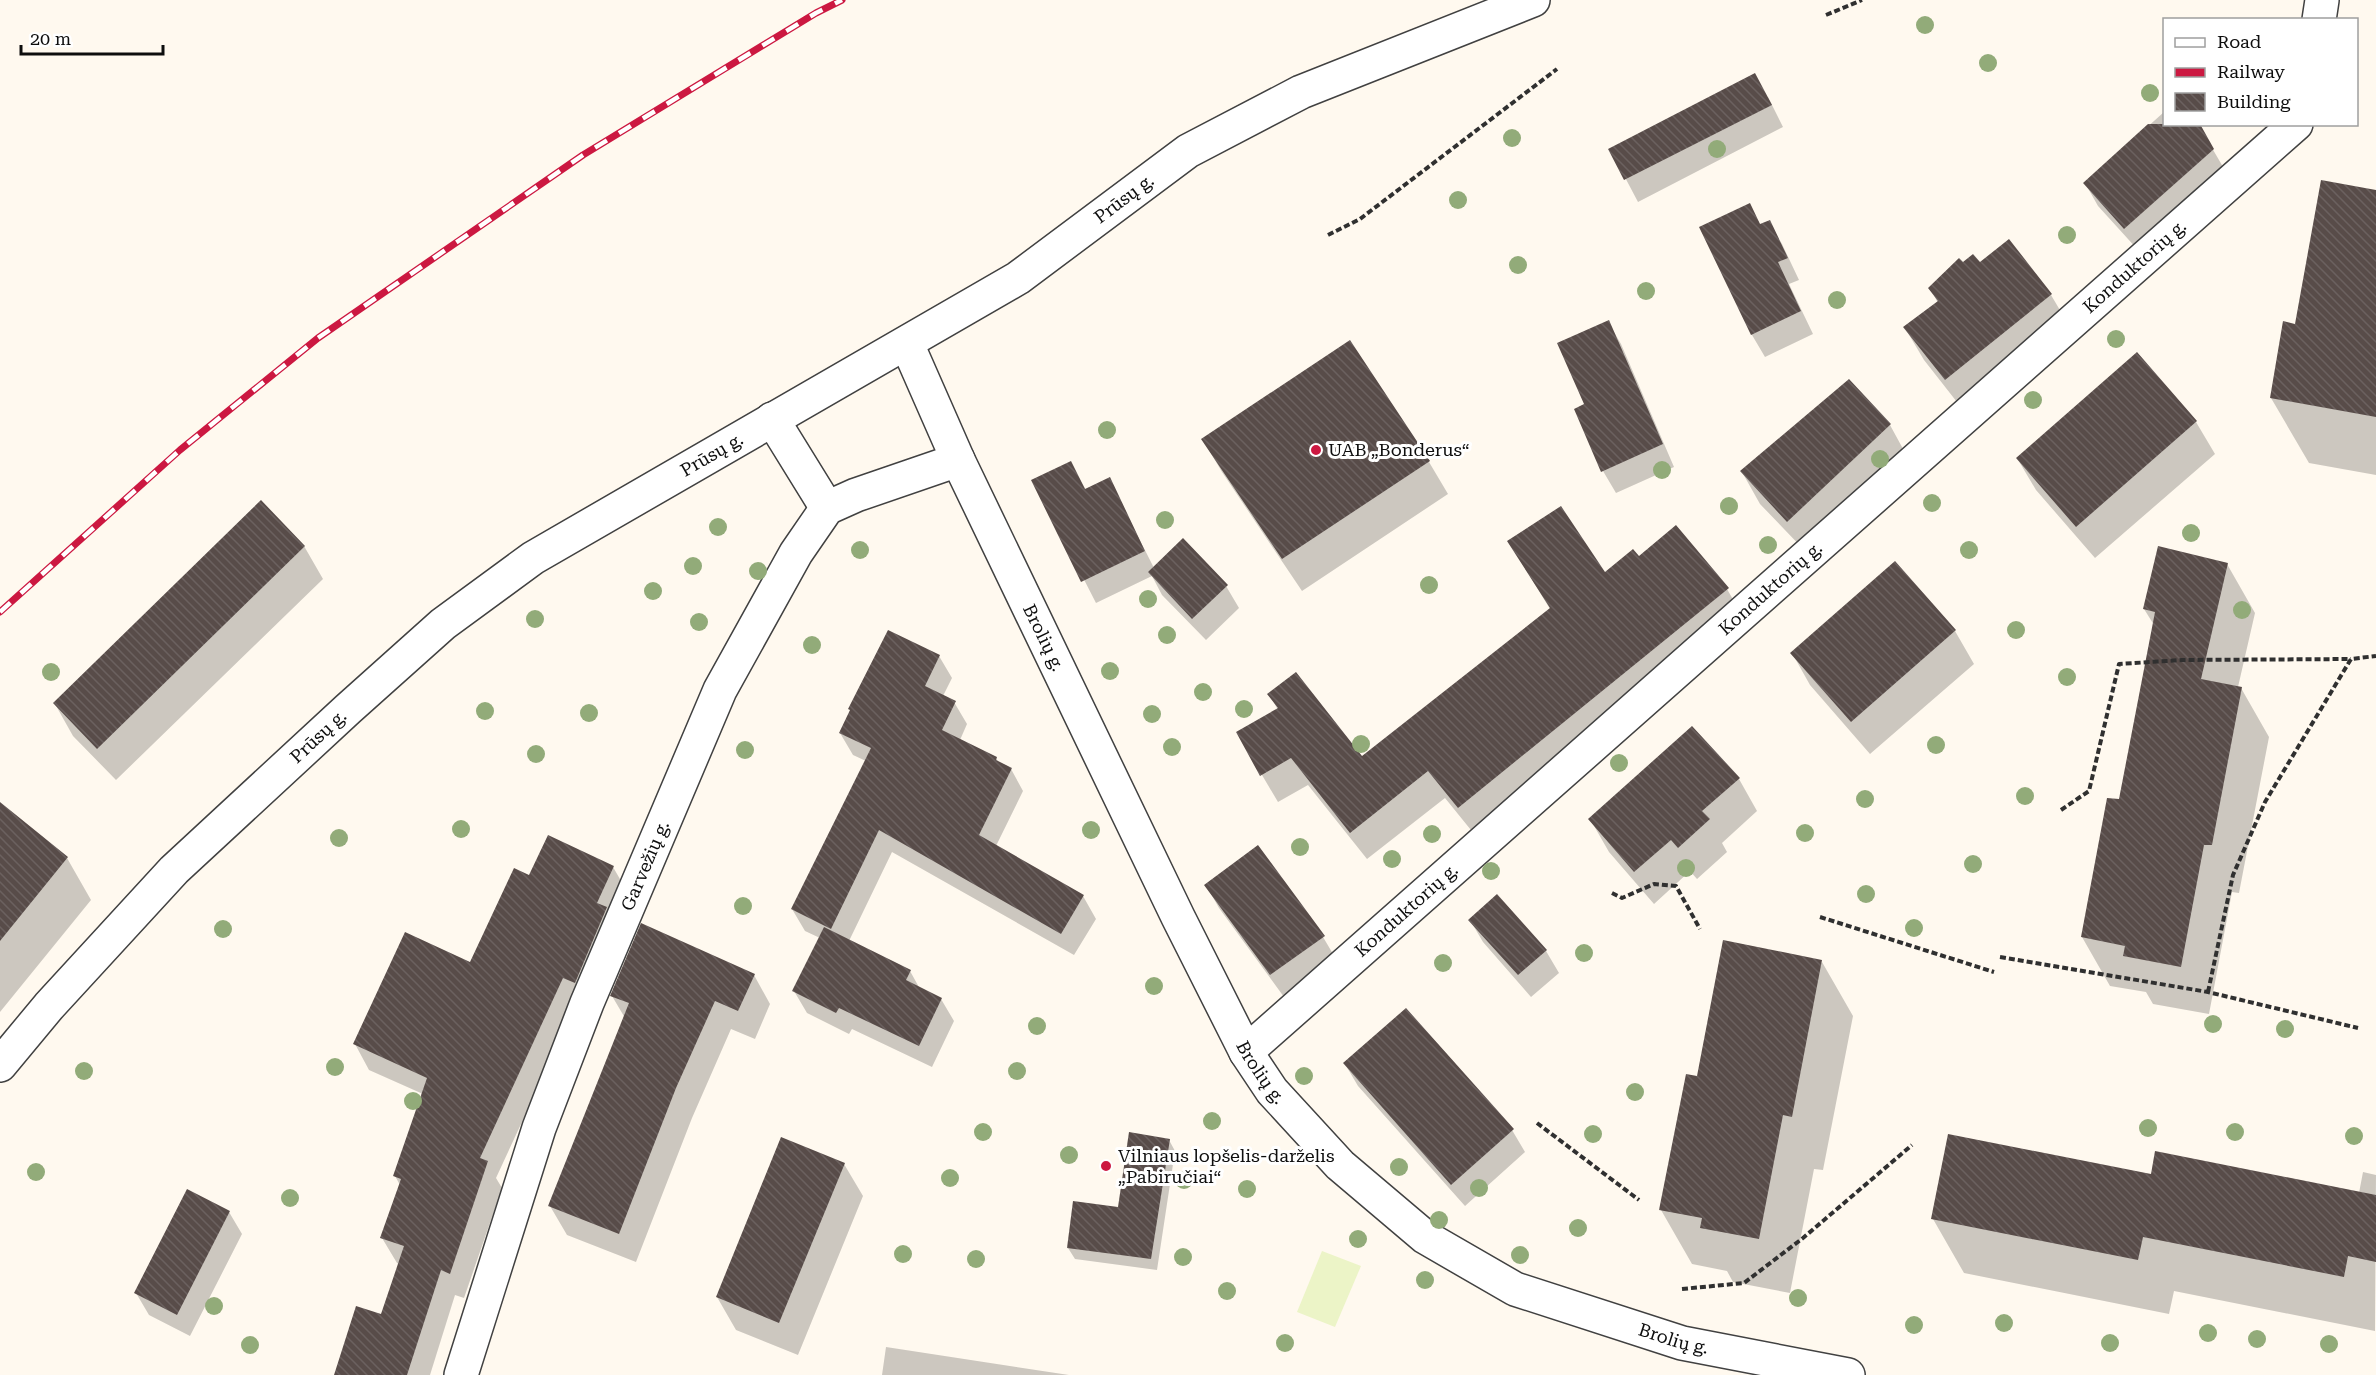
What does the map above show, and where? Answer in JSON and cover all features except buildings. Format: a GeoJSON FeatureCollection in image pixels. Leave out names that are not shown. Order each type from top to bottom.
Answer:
{"type":"FeatureCollection","features":[{"type":"Feature","properties":{"kind":"street","name":"Prūsų g."},"geometry":{"type":"LineString","coordinates":[[0,1065],[49,1006],[174,870],[443,624],[533,558],[1018,278],[1188,151],[1301,92],[1533,0]]}},
{"type":"Feature","properties":{"kind":"street"},"geometry":{"type":"LineString","coordinates":[[2319,18],[2322,0]]}},
{"type":"Feature","properties":{"kind":"street","name":"Konduktorių g."},"geometry":{"type":"LineString","coordinates":[[1246,1052],[2294,126]]}},
{"type":"Feature","properties":{"kind":"street","name":"Brolių g."},"geometry":{"type":"LineString","coordinates":[[907,344],[958,460],[1178,917],[1246,1052],[1272,1091],[1340,1165],[1425,1237],[1515,1289],[1682,1343],[1848,1375]]}},
{"type":"Feature","properties":{"kind":"street"},"geometry":{"type":"LineString","coordinates":[[772,419],[827,508],[856,495],[958,460]]}},
{"type":"Feature","properties":{"kind":"street","name":"Garvežių g."},"geometry":{"type":"LineString","coordinates":[[461,1375],[539,1128],[591,992],[720,690],[796,553],[827,508]]}},
{"type":"Feature","properties":{"kind":"path"},"geometry":{"type":"LineString","coordinates":[[1826,15],[1862,0]]}},
{"type":"Feature","properties":{"kind":"path"},"geometry":{"type":"LineString","coordinates":[[1328,235],[1360,219],[1557,69]]}},
{"type":"Feature","properties":{"kind":"path"},"geometry":{"type":"LineString","coordinates":[[2061,810],[2089,791],[2119,664],[2182,660],[2351,659],[2376,656]]}},
{"type":"Feature","properties":{"kind":"path"},"geometry":{"type":"LineString","coordinates":[[2208,992],[2233,875],[2265,802],[2351,659]]}},
{"type":"Feature","properties":{"kind":"path"},"geometry":{"type":"LineString","coordinates":[[1612,893],[1622,898],[1654,884],[1676,886],[1700,929]]}},
{"type":"Feature","properties":{"kind":"path"},"geometry":{"type":"LineString","coordinates":[[1820,918],[1994,972]]}},
{"type":"Feature","properties":{"kind":"path"},"geometry":{"type":"LineString","coordinates":[[2000,957],[2208,992],[2358,1028]]}},
{"type":"Feature","properties":{"kind":"path"},"geometry":{"type":"LineString","coordinates":[[1537,1123],[1639,1200]]}},
{"type":"Feature","properties":{"kind":"path"},"geometry":{"type":"LineString","coordinates":[[1682,1289],[1744,1283],[1803,1238],[1912,1145]]}},
{"type":"Feature","properties":{"kind":"green space"},"geometry":{"type":"Polygon","coordinates":[[[1322,1251],[1361,1266],[1335,1327],[1297,1312],[1322,1251]]]}},
{"type":"Feature","properties":{"kind":"railway"},"geometry":{"type":"LineString","coordinates":[[0,612],[180,450],[318,338],[583,155],[816,13],[842,0]]}},
{"type":"Feature","properties":{"kind":"place","name":"UAB „Bonderus“"},"geometry":{"type":"Point","coordinates":[1316,450]}},
{"type":"Feature","properties":{"kind":"place","name":"Vilniaus lopšelis-darželis „Pabiručiai“"},"geometry":{"type":"Point","coordinates":[1106,1166]}}]}
